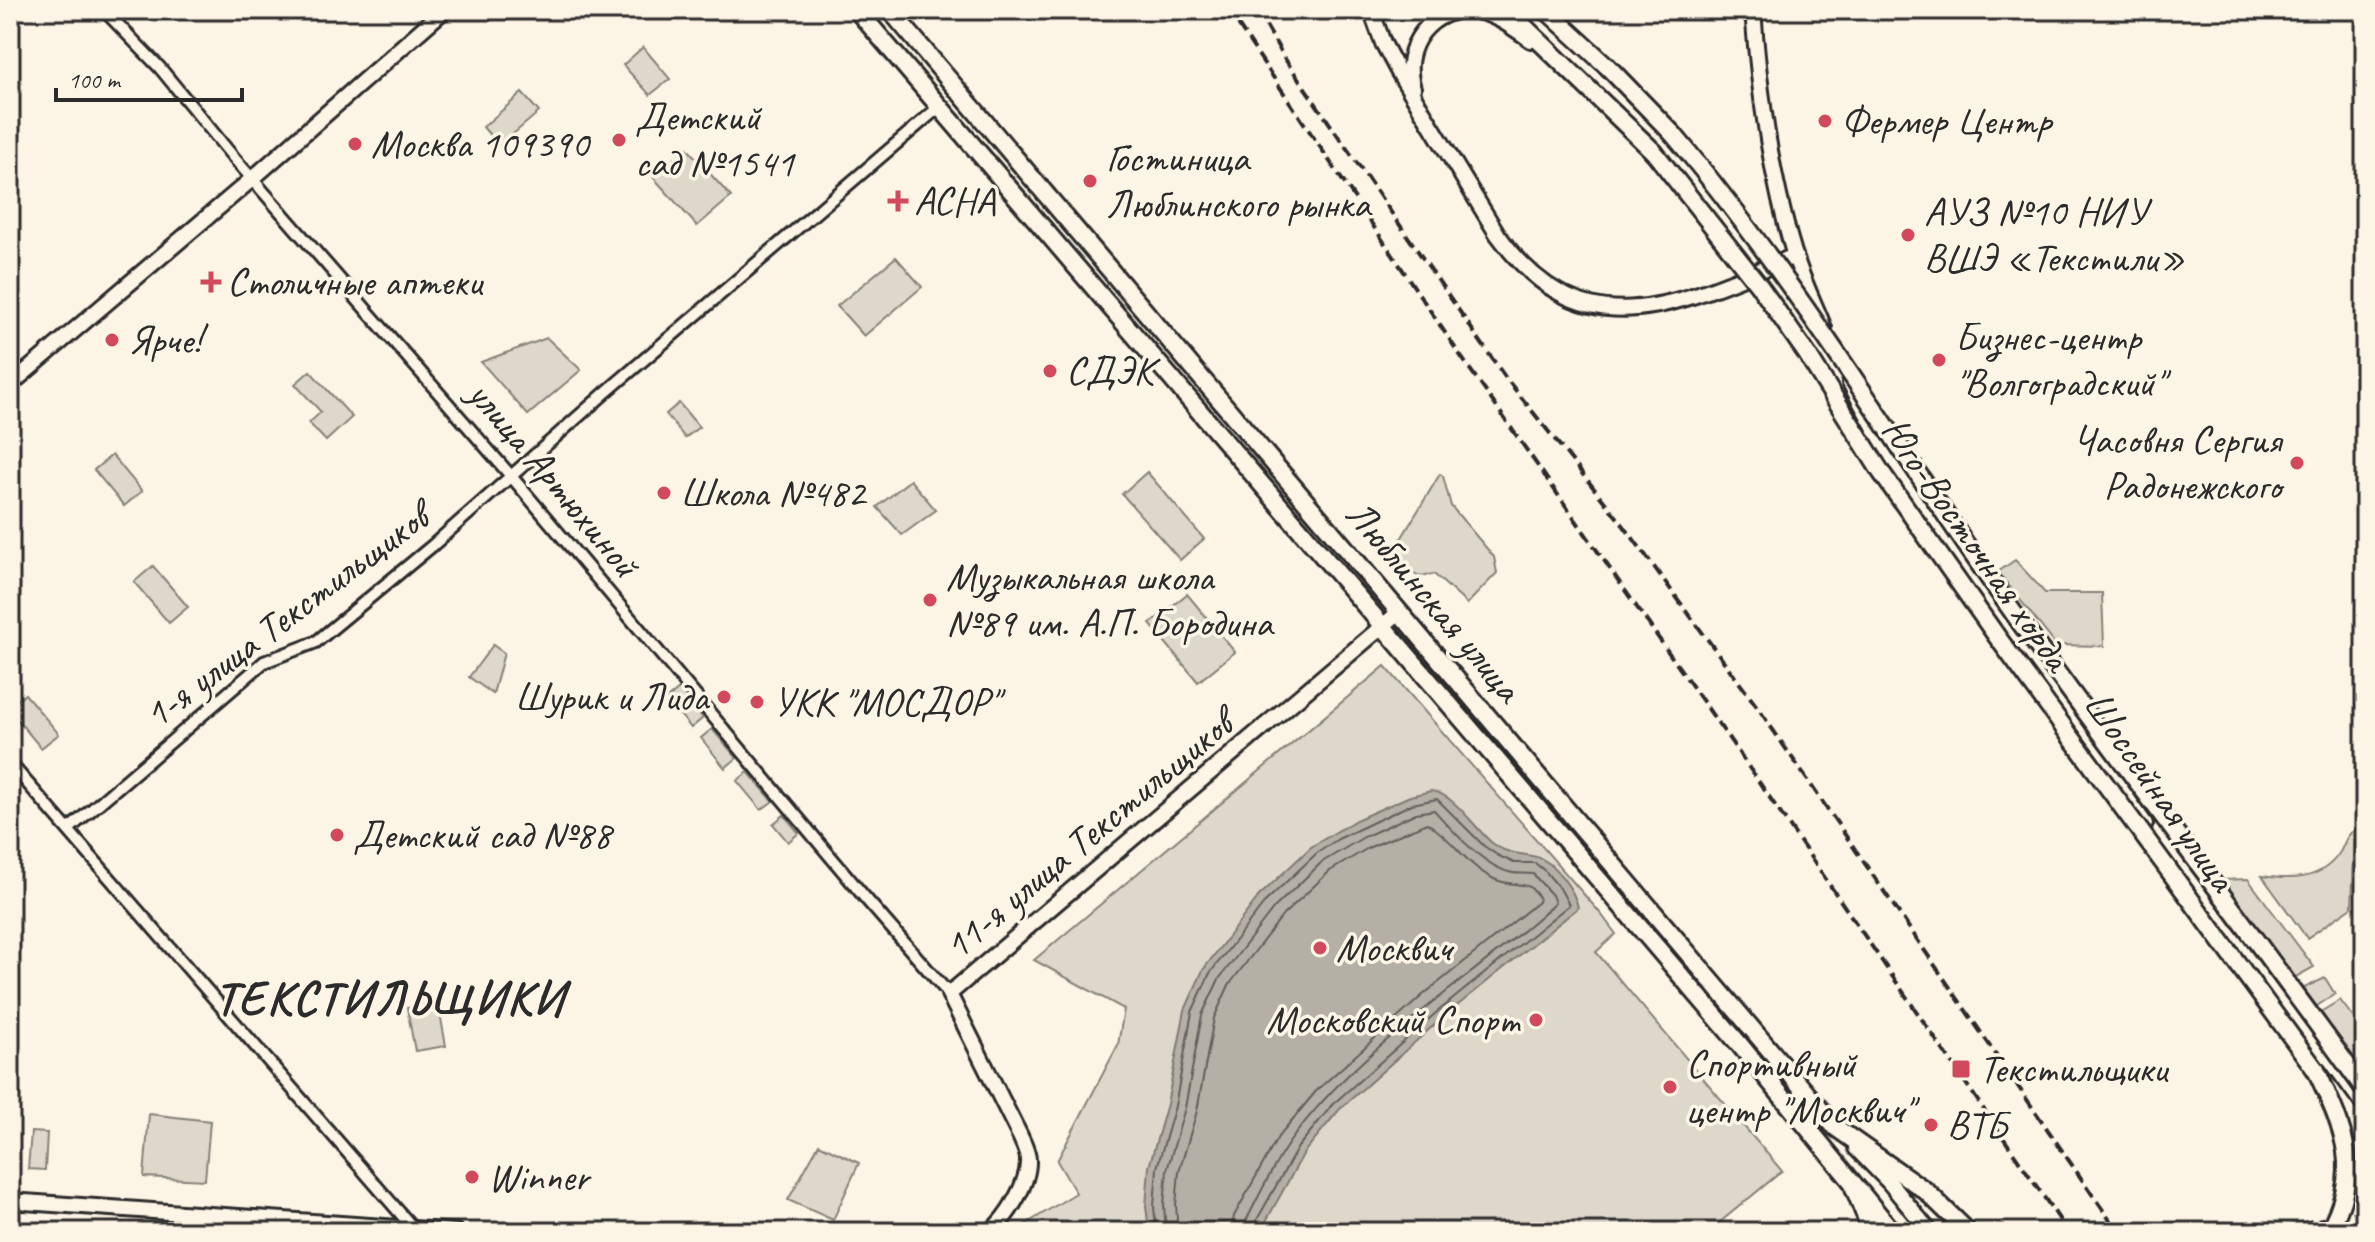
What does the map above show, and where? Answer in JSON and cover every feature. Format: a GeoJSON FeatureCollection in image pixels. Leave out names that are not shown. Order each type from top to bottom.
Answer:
{"type":"FeatureCollection","features":[{"type":"Feature","properties":{"kind":"main road"},"geometry":{"type":"LineString","coordinates":[[10,385],[444,10]]}},
{"type":"Feature","properties":{"kind":"main road","name":"Люблинская улица"},"geometry":{"type":"LineString","coordinates":[[857,10],[1848,1174],[1893,1232]]}},
{"type":"Feature","properties":{"kind":"main road","name":"Люблинская улица"},"geometry":{"type":"LineString","coordinates":[[890,10],[1801,1088],[1889,1182],[1930,1232]]}},
{"type":"Feature","properties":{"kind":"main road"},"geometry":{"type":"LineString","coordinates":[[1371,10],[1393,62],[1516,259],[1563,296],[1590,305],[1622,310],[1657,307],[1795,256]]}},
{"type":"Feature","properties":{"kind":"main road","name":"Юго-Восточная хорда"},"geometry":{"type":"LineString","coordinates":[[1507,10],[1654,152],[1758,284],[1807,354],[1881,472],[1998,638],[2365,1135]]}},
{"type":"Feature","properties":{"kind":"main road","name":"Юго-Восточная хорда"},"geometry":{"type":"LineString","coordinates":[[1546,10],[1607,66],[1673,134],[1728,198],[2020,622],[2365,1090]]}},
{"type":"Feature","properties":{"kind":"main road","name":"Шоссейная улица"},"geometry":{"type":"LineString","coordinates":[[1753,10],[1759,93],[1786,224],[1795,256],[1829,342],[1858,398],[1921,503],[2365,1135]]}},
{"type":"Feature","properties":{"kind":"main road"},"geometry":{"type":"LineString","coordinates":[[1425,113],[1411,85],[1411,55],[1425,28],[1450,12],[1480,11],[1500,20],[1578,76]]}},
{"type":"Feature","properties":{"kind":"main road","name":"11-я улица Текстильщиков"},"geometry":{"type":"LineString","coordinates":[[990,1232],[1005,1215],[1024,1180],[1028,1157],[949,994],[1398,613]]}},
{"type":"Feature","properties":{"kind":"main road"},"geometry":{"type":"LineString","coordinates":[[2316,1070],[2340,1121],[2348,1164],[2339,1208],[2328,1232]]}},
{"type":"Feature","properties":{"kind":"main road"},"geometry":{"type":"LineString","coordinates":[[1844,1135],[1926,1191],[1965,1229]]}},
{"type":"Feature","properties":{"kind":"main road"},"geometry":{"type":"LineString","coordinates":[[1848,1174],[1871,1232]]}},
{"type":"Feature","properties":{"kind":"main road"},"geometry":{"type":"LineString","coordinates":[[10,1201],[456,1232]]}},
{"type":"Feature","properties":{"kind":"street","name":"улица Артюхиной"},"geometry":{"type":"LineString","coordinates":[[104,10],[160,68],[252,179],[511,476],[856,888],[949,994]]}},
{"type":"Feature","properties":{"kind":"street","name":"1-я улица Текстильщиков"},"geometry":{"type":"LineString","coordinates":[[69,829],[264,662],[316,642],[453,529],[939,107]]}},
{"type":"Feature","properties":{"kind":"street"},"geometry":{"type":"LineString","coordinates":[[10,763],[413,1228]]}},
{"type":"Feature","properties":{"kind":"shaded area"},"geometry":{"type":"Polygon","coordinates":[[[643,47],[670,79],[650,95],[623,65],[643,47]]]}},
{"type":"Feature","properties":{"kind":"shaded area"},"geometry":{"type":"Polygon","coordinates":[[[522,93],[539,112],[499,146],[483,127],[522,93]]]}},
{"type":"Feature","properties":{"kind":"shaded area"},"geometry":{"type":"Polygon","coordinates":[[[687,148],[731,197],[697,226],[653,177],[687,148]]]}},
{"type":"Feature","properties":{"kind":"shaded area"},"geometry":{"type":"Polygon","coordinates":[[[896,257],[922,287],[864,336],[837,306],[896,257]]]}},
{"type":"Feature","properties":{"kind":"shaded area"},"geometry":{"type":"Polygon","coordinates":[[[547,338],[581,370],[528,415],[481,362],[547,338]]]}},
{"type":"Feature","properties":{"kind":"shaded area"},"geometry":{"type":"Polygon","coordinates":[[[310,371],[352,417],[326,441],[309,423],[321,412],[295,384],[310,371]]]}},
{"type":"Feature","properties":{"kind":"shaded area"},"geometry":{"type":"Polygon","coordinates":[[[679,403],[699,427],[685,438],[666,414],[679,403]]]}},
{"type":"Feature","properties":{"kind":"shaded area"},"geometry":{"type":"Polygon","coordinates":[[[112,455],[142,491],[124,506],[94,470],[112,455]]]}},
{"type":"Feature","properties":{"kind":"shaded area"},"geometry":{"type":"Polygon","coordinates":[[[1147,472],[1204,539],[1180,560],[1122,494],[1147,472]]]}},
{"type":"Feature","properties":{"kind":"shaded area"},"geometry":{"type":"Polygon","coordinates":[[[1440,474],[1451,506],[1494,557],[1497,573],[1467,604],[1434,574],[1418,576],[1389,559],[1440,474]]]}},
{"type":"Feature","properties":{"kind":"shaded area"},"geometry":{"type":"Polygon","coordinates":[[[910,480],[936,510],[902,535],[877,507],[910,480]]]}},
{"type":"Feature","properties":{"kind":"shaded area"},"geometry":{"type":"Polygon","coordinates":[[[2015,560],[2045,593],[2102,593],[2104,646],[2056,645],[1998,572],[2015,560]]]}},
{"type":"Feature","properties":{"kind":"shaded area"},"geometry":{"type":"Polygon","coordinates":[[[153,566],[188,607],[169,623],[134,582],[153,566]]]}},
{"type":"Feature","properties":{"kind":"shaded area"},"geometry":{"type":"Polygon","coordinates":[[[1187,594],[1235,652],[1198,682],[1150,624],[1187,594]]]}},
{"type":"Feature","properties":{"kind":"shaded area"},"geometry":{"type":"Polygon","coordinates":[[[493,645],[504,653],[493,694],[469,677],[493,645]]]}},
{"type":"Feature","properties":{"kind":"shaded area","name":"Москвич"},"geometry":{"type":"Polygon","coordinates":[[[1385,666],[1601,914],[1616,934],[1596,952],[1782,1171],[1708,1232],[1013,1232],[1076,1193],[1057,1161],[1118,1045],[1124,1009],[1034,960],[1385,666]]]}},
{"type":"Feature","properties":{"kind":"shaded area"},"geometry":{"type":"Polygon","coordinates":[[[679,689],[703,718],[691,728],[667,699],[679,689]]]}},
{"type":"Feature","properties":{"kind":"shaded area"},"geometry":{"type":"Polygon","coordinates":[[[25,694],[59,734],[41,748],[10,711],[10,707],[25,694]]]}},
{"type":"Feature","properties":{"kind":"shaded area"},"geometry":{"type":"Polygon","coordinates":[[[712,729],[737,758],[725,768],[701,738],[712,729]]]}},
{"type":"Feature","properties":{"kind":"shaded area"},"geometry":{"type":"Polygon","coordinates":[[[748,772],[773,801],[761,810],[737,781],[748,772]]]}},
{"type":"Feature","properties":{"kind":"shaded area"},"geometry":{"type":"Polygon","coordinates":[[[784,815],[799,833],[788,842],[773,824],[784,815]]]}},
{"type":"Feature","properties":{"kind":"shaded area"},"geometry":{"type":"Polygon","coordinates":[[[2355,830],[2352,907],[2307,938],[2262,876],[2303,877],[2322,870],[2338,855],[2355,830]]]}},
{"type":"Feature","properties":{"kind":"shaded area"},"geometry":{"type":"Polygon","coordinates":[[[2248,879],[2314,967],[2292,979],[2221,882],[2248,879]]]}},
{"type":"Feature","properties":{"kind":"shaded area"},"geometry":{"type":"Polygon","coordinates":[[[2325,978],[2335,994],[2314,1008],[2300,990],[2325,978]]]}},
{"type":"Feature","properties":{"kind":"shaded area"},"geometry":{"type":"Polygon","coordinates":[[[2340,1000],[2365,1033],[2365,1077],[2319,1013],[2340,1000]]]}},
{"type":"Feature","properties":{"kind":"shaded area"},"geometry":{"type":"Polygon","coordinates":[[[438,1002],[446,1046],[415,1051],[407,1008],[438,1002]]]}},
{"type":"Feature","properties":{"kind":"shaded area"},"geometry":{"type":"Polygon","coordinates":[[[149,1114],[210,1121],[205,1180],[144,1177],[149,1114]]]}},
{"type":"Feature","properties":{"kind":"shaded area"},"geometry":{"type":"Polygon","coordinates":[[[31,1132],[47,1133],[45,1170],[28,1169],[31,1132]]]}},
{"type":"Feature","properties":{"kind":"shaded area"},"geometry":{"type":"Polygon","coordinates":[[[819,1144],[859,1163],[833,1220],[788,1200],[819,1144]]]}},
{"type":"Feature","properties":{"kind":"water"},"geometry":{"type":"Polygon","coordinates":[[[1431,791],[1447,797],[1499,848],[1538,857],[1552,866],[1568,885],[1578,908],[1442,1018],[1339,1110],[1305,1151],[1260,1232],[1149,1232],[1146,1206],[1149,1167],[1167,1104],[1185,1010],[1203,970],[1259,896],[1311,847],[1356,820],[1410,796],[1431,791]]]}},
{"type":"Feature","properties":{"kind":"railway"},"geometry":{"type":"LineString","coordinates":[[1228,10],[1460,355],[1737,750],[2068,1232]]}},
{"type":"Feature","properties":{"kind":"railway"},"geometry":{"type":"LineString","coordinates":[[1257,10],[1285,59],[1505,377],[1624,526],[1758,708],[2118,1232]]}},
{"type":"Feature","properties":{"kind":"railway"},"geometry":{"type":"LineString","coordinates":[[2265,1232],[2365,1209]]}},
{"type":"Feature","properties":{"kind":"railway"},"geometry":{"type":"LineString","coordinates":[[2336,1232],[2365,1225]]}},
{"type":"Feature","properties":{"kind":"place","name":"Фермер Центр"},"geometry":{"type":"Point","coordinates":[1825,121]}},
{"type":"Feature","properties":{"kind":"place","name":"Детский сад №1541"},"geometry":{"type":"Point","coordinates":[619,140]}},
{"type":"Feature","properties":{"kind":"place","name":"Москва 109390"},"geometry":{"type":"Point","coordinates":[355,144]}},
{"type":"Feature","properties":{"kind":"place","name":"Гостиница Люблинского рынка"},"geometry":{"type":"Point","coordinates":[1090,181]}},
{"type":"Feature","properties":{"kind":"place","name":"АСНА"},"geometry":{"type":"Point","coordinates":[898,201]}},
{"type":"Feature","properties":{"kind":"place","name":"АУЗ №10 НИУ ВШЭ «Текстили»"},"geometry":{"type":"Point","coordinates":[1908,235]}},
{"type":"Feature","properties":{"kind":"place","name":"Столичные аптеки"},"geometry":{"type":"Point","coordinates":[211,282]}},
{"type":"Feature","properties":{"kind":"place","name":"Ярче!"},"geometry":{"type":"Point","coordinates":[112,340]}},
{"type":"Feature","properties":{"kind":"place","name":"Бизнес-центр \"Волгоградский\""},"geometry":{"type":"Point","coordinates":[1939,360]}},
{"type":"Feature","properties":{"kind":"place","name":"СДЭК"},"geometry":{"type":"Point","coordinates":[1050,371]}},
{"type":"Feature","properties":{"kind":"place","name":"Часовня Сергия Радонежского"},"geometry":{"type":"Point","coordinates":[2297,463]}},
{"type":"Feature","properties":{"kind":"place","name":"Школа №482"},"geometry":{"type":"Point","coordinates":[664,493]}},
{"type":"Feature","properties":{"kind":"place","name":"Музыкальная школа №89 им. А.П. Бородина"},"geometry":{"type":"Point","coordinates":[930,600]}},
{"type":"Feature","properties":{"kind":"place","name":"Шурик и Лида"},"geometry":{"type":"Point","coordinates":[724,697]}},
{"type":"Feature","properties":{"kind":"place","name":"УКК \"МОСДОР\""},"geometry":{"type":"Point","coordinates":[757,702]}},
{"type":"Feature","properties":{"kind":"place","name":"Детский сад №88"},"geometry":{"type":"Point","coordinates":[337,835]}},
{"type":"Feature","properties":{"kind":"place","name":"Москвич"},"geometry":{"type":"Point","coordinates":[1320,948]}},
{"type":"Feature","properties":{"kind":"place","name":"Московский Спорт"},"geometry":{"type":"Point","coordinates":[1536,1020]}},
{"type":"Feature","properties":{"kind":"place","name":"Текстильщики"},"geometry":{"type":"Point","coordinates":[1961,1069]}},
{"type":"Feature","properties":{"kind":"place","name":"Спортивный центр \"Москвич\""},"geometry":{"type":"Point","coordinates":[1670,1087]}},
{"type":"Feature","properties":{"kind":"place","name":"ВТБ"},"geometry":{"type":"Point","coordinates":[1931,1125]}},
{"type":"Feature","properties":{"kind":"place","name":"Winner"},"geometry":{"type":"Point","coordinates":[472,1177]}},
{"type":"Feature","properties":{"kind":"district","name":"ТЕКСТИЛЬЩИКИ"},"geometry":{"type":"Point","coordinates":[390,998]}}]}
